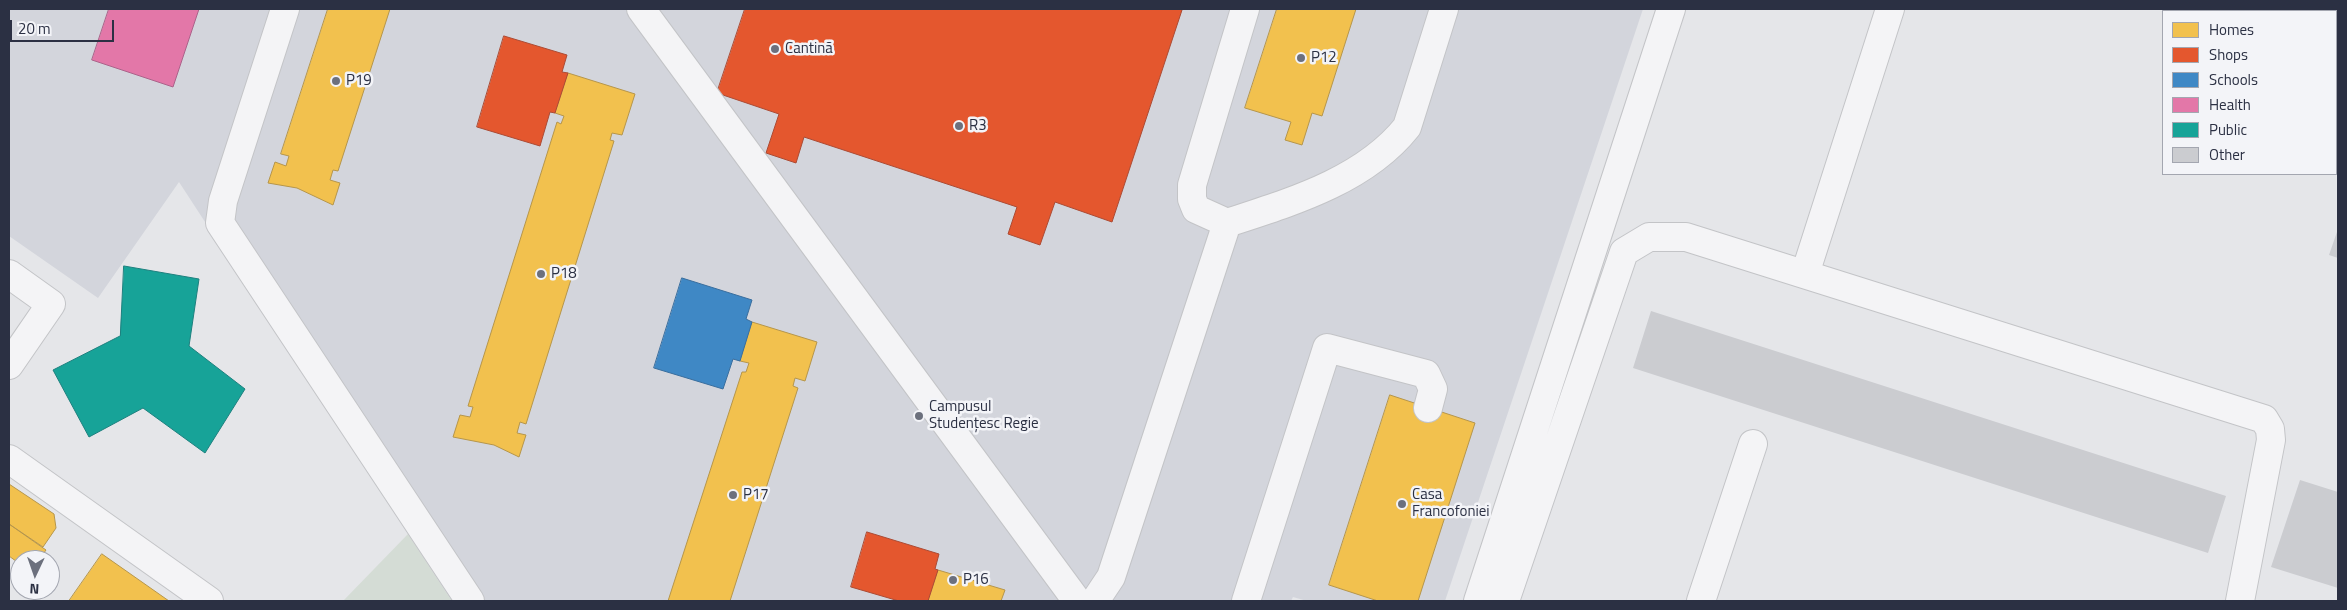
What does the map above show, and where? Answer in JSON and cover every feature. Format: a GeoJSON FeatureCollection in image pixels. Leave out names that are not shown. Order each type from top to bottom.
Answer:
{"type":"FeatureCollection","features":[{"type":"Feature","properties":{"kind":"street"},"geometry":{"type":"LineString","coordinates":[[285,9],[223,201],[220,223],[470,601]]}},
{"type":"Feature","properties":{"kind":"street"},"geometry":{"type":"LineString","coordinates":[[641,9],[1078,601]]}},
{"type":"Feature","properties":{"kind":"street"},"geometry":{"type":"LineString","coordinates":[[1245,9],[1192,186],[1192,199],[1196,209],[1228,222],[1291,202],[1327,186],[1381,154],[1397,140],[1407,127],[1444,9]]}},
{"type":"Feature","properties":{"kind":"street"},"geometry":{"type":"LineString","coordinates":[[1478,601],[1670,9]]}},
{"type":"Feature","properties":{"kind":"street"},"geometry":{"type":"LineString","coordinates":[[1804,274],[1890,9]]}},
{"type":"Feature","properties":{"kind":"street"},"geometry":{"type":"LineString","coordinates":[[1095,601],[1111,577],[1228,222]]}},
{"type":"Feature","properties":{"kind":"street"},"geometry":{"type":"LineString","coordinates":[[1506,601],[1624,252],[1649,237],[1686,237],[2264,419],[2270,429],[2271,440],[2240,601]]}},
{"type":"Feature","properties":{"kind":"street"},"geometry":{"type":"LineString","coordinates":[[9,274],[51,304],[9,365]]}},
{"type":"Feature","properties":{"kind":"street"},"geometry":{"type":"LineString","coordinates":[[1246,601],[1328,348],[1426,374],[1433,389],[1428,408]]}},
{"type":"Feature","properties":{"kind":"street"},"geometry":{"type":"LineString","coordinates":[[1701,601],[1753,444]]}},
{"type":"Feature","properties":{"kind":"street"},"geometry":{"type":"LineString","coordinates":[[9,459],[208,601]]}},
{"type":"Feature","properties":{"kind":"shaded area","name":"Campusul Studențesc Regie"},"geometry":{"type":"Polygon","coordinates":[[[9,9],[1643,9],[1445,601],[1307,601],[1293,597],[1291,601],[452,601],[179,182],[98,298],[9,236],[9,9]]]}},
{"type":"Feature","properties":{"kind":"shaded area"},"geometry":{"type":"Polygon","coordinates":[[[408,534],[452,601],[343,601],[408,534]]]}},
{"type":"Feature","properties":{"kind":"building: Homes","name":"P19"},"geometry":{"type":"Polygon","coordinates":[[[328,9],[390,9],[338,171],[333,170],[330,180],[340,183],[333,205],[297,188],[268,183],[275,162],[286,166],[289,156],[281,154],[328,9]]]}},
{"type":"Feature","properties":{"kind":"building: Homes","name":"P12"},"geometry":{"type":"Polygon","coordinates":[[[1277,9],[1356,9],[1322,116],[1312,113],[1302,145],[1285,140],[1291,122],[1245,108],[1277,9]]]}},
{"type":"Feature","properties":{"kind":"building: Homes","name":"P18"},"geometry":{"type":"Polygon","coordinates":[[[568,73],[635,94],[622,135],[612,133],[610,140],[614,141],[526,424],[520,422],[517,433],[526,435],[519,457],[494,445],[453,437],[460,415],[470,417],[473,407],[468,406],[557,122],[561,124],[564,116],[555,113],[568,73]]]}},
{"type":"Feature","properties":{"kind":"building: Homes","name":"P17"},"geometry":{"type":"Polygon","coordinates":[[[752,322],[817,342],[805,381],[795,378],[793,386],[798,388],[730,601],[668,601],[742,372],[746,372],[749,363],[740,361],[752,322]]]}},
{"type":"Feature","properties":{"kind":"building: Homes","name":"Casa Francofoniei"},"geometry":{"type":"Polygon","coordinates":[[[1390,395],[1475,423],[1418,601],[1378,601],[1329,585],[1390,395]]]}},
{"type":"Feature","properties":{"kind":"building: Homes"},"geometry":{"type":"Polygon","coordinates":[[[9,484],[54,514],[56,528],[43,547],[9,524],[9,484]]]}},
{"type":"Feature","properties":{"kind":"building: Homes"},"geometry":{"type":"Polygon","coordinates":[[[9,524],[46,550],[10,550],[9,556],[9,524]]]}},
{"type":"Feature","properties":{"kind":"building: Homes"},"geometry":{"type":"Polygon","coordinates":[[[102,554],[169,601],[69,601],[102,554]]]}},
{"type":"Feature","properties":{"kind":"building: Homes","name":"P16"},"geometry":{"type":"Polygon","coordinates":[[[938,570],[1005,590],[1001,601],[928,601],[938,570]]]}},
{"type":"Feature","properties":{"kind":"building: Shops","name":"R3"},"geometry":{"type":"Polygon","coordinates":[[[745,9],[1182,10],[1112,222],[1055,202],[1040,245],[1008,234],[1017,207],[804,137],[796,163],[766,153],[779,114],[717,93],[745,9]]]}},
{"type":"Feature","properties":{"kind":"building: Shops"},"geometry":{"type":"Polygon","coordinates":[[[504,36],[567,55],[562,72],[568,73],[555,113],[550,112],[540,146],[477,127],[504,36]]]}},
{"type":"Feature","properties":{"kind":"building: Shops"},"geometry":{"type":"Polygon","coordinates":[[[867,532],[939,554],[935,569],[938,570],[928,601],[899,601],[851,587],[867,532]]]}},
{"type":"Feature","properties":{"kind":"building: Schools"},"geometry":{"type":"Polygon","coordinates":[[[682,278],[752,300],[746,319],[752,322],[740,361],[733,359],[723,389],[654,368],[682,278]]]}},
{"type":"Feature","properties":{"kind":"building: Health"},"geometry":{"type":"Polygon","coordinates":[[[109,9],[199,9],[173,87],[92,60],[109,9]]]}},
{"type":"Feature","properties":{"kind":"building: Public"},"geometry":{"type":"Polygon","coordinates":[[[124,266],[199,279],[189,346],[245,389],[205,453],[143,408],[89,437],[53,370],[120,336],[124,266]]]}},
{"type":"Feature","properties":{"kind":"building: Other"},"geometry":{"type":"Polygon","coordinates":[[[2338,229],[2338,258],[2329,255],[2338,229]]]}},
{"type":"Feature","properties":{"kind":"building: Other"},"geometry":{"type":"Polygon","coordinates":[[[1651,311],[2226,496],[2208,553],[1633,368],[1651,311]]]}},
{"type":"Feature","properties":{"kind":"building: Other"},"geometry":{"type":"Polygon","coordinates":[[[2300,480],[2338,492],[2338,588],[2271,567],[2300,480]]]}},
{"type":"Feature","properties":{"kind":"place","name":"Cantină"},"geometry":{"type":"Point","coordinates":[775,49]}},
{"type":"Feature","properties":{"kind":"place","name":"P12"},"geometry":{"type":"Point","coordinates":[1301,58]}},
{"type":"Feature","properties":{"kind":"place","name":"P19"},"geometry":{"type":"Point","coordinates":[336,81]}},
{"type":"Feature","properties":{"kind":"place","name":"R3"},"geometry":{"type":"Point","coordinates":[959,126]}},
{"type":"Feature","properties":{"kind":"place","name":"P18"},"geometry":{"type":"Point","coordinates":[541,274]}},
{"type":"Feature","properties":{"kind":"place","name":"Campusul Studențesc Regie"},"geometry":{"type":"Point","coordinates":[919,416]}},
{"type":"Feature","properties":{"kind":"place","name":"P17"},"geometry":{"type":"Point","coordinates":[733,495]}},
{"type":"Feature","properties":{"kind":"place","name":"Casa Francofoniei"},"geometry":{"type":"Point","coordinates":[1402,504]}},
{"type":"Feature","properties":{"kind":"place","name":"P16"},"geometry":{"type":"Point","coordinates":[953,580]}}]}
